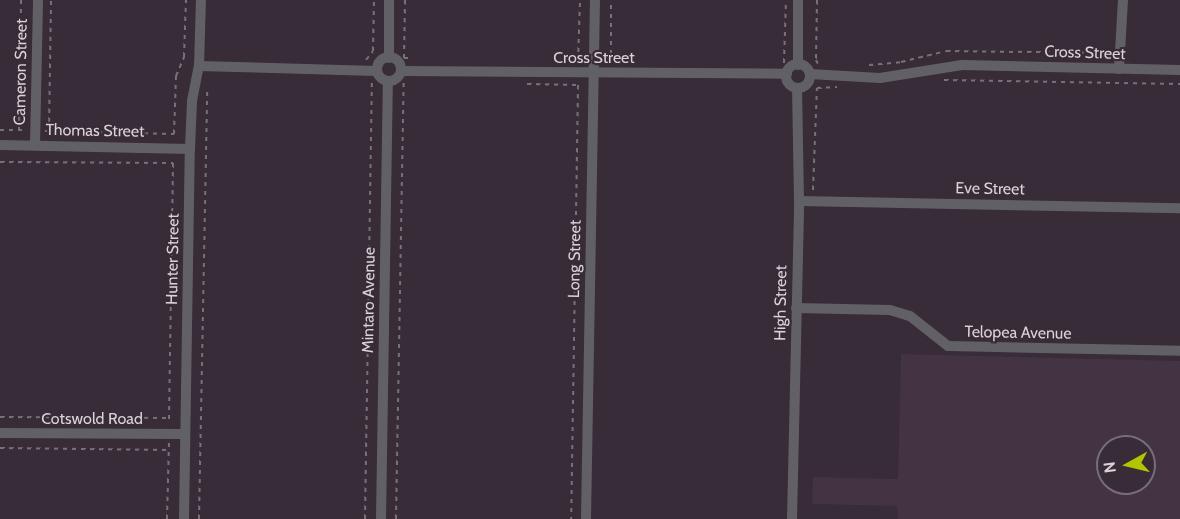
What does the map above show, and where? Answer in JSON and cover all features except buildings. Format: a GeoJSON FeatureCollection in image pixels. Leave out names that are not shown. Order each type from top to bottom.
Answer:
{"type":"FeatureCollection","features":[{"type":"Feature","properties":{"kind":"street","name":"Cameron Street"},"geometry":{"type":"LineString","coordinates":[[35,145],[38,0]]}},
{"type":"Feature","properties":{"kind":"street","name":"Hunter Street"},"geometry":{"type":"LineString","coordinates":[[184,519],[190,149],[192,101],[199,66],[201,0]]}},
{"type":"Feature","properties":{"kind":"street"},"geometry":{"type":"LineString","coordinates":[[388,58],[389,0]]}},
{"type":"Feature","properties":{"kind":"street","name":"Long Street"},"geometry":{"type":"LineString","coordinates":[[586,519],[595,0]]}},
{"type":"Feature","properties":{"kind":"street"},"geometry":{"type":"LineString","coordinates":[[798,0],[798,65]]}},
{"type":"Feature","properties":{"kind":"street"},"geometry":{"type":"LineString","coordinates":[[1119,69],[1123,0]]}},
{"type":"Feature","properties":{"kind":"street"},"geometry":{"type":"LineString","coordinates":[[388,58],[399,63],[401,70],[395,80],[388,81],[381,78],[377,71],[381,60],[388,58]]}},
{"type":"Feature","properties":{"kind":"street"},"geometry":{"type":"LineString","coordinates":[[798,65],[806,67],[810,74],[806,85],[797,88],[790,85],[786,70],[798,65]]}},
{"type":"Feature","properties":{"kind":"street","name":"Cross Street"},"geometry":{"type":"LineString","coordinates":[[810,74],[880,78],[962,65],[1180,70]]}},
{"type":"Feature","properties":{"kind":"street"},"geometry":{"type":"LineString","coordinates":[[199,66],[377,71]]}},
{"type":"Feature","properties":{"kind":"street","name":"Cross Street"},"geometry":{"type":"LineString","coordinates":[[401,70],[593,74],[786,70]]}},
{"type":"Feature","properties":{"kind":"street","name":"Mintaro Avenue"},"geometry":{"type":"LineString","coordinates":[[381,519],[388,81]]}},
{"type":"Feature","properties":{"kind":"street","name":"High Street"},"geometry":{"type":"LineString","coordinates":[[792,519],[799,201],[797,88]]}},
{"type":"Feature","properties":{"kind":"street","name":"Thomas Street"},"geometry":{"type":"LineString","coordinates":[[0,145],[190,149]]}},
{"type":"Feature","properties":{"kind":"street","name":"Eve Street"},"geometry":{"type":"LineString","coordinates":[[799,201],[1180,208]]}},
{"type":"Feature","properties":{"kind":"street","name":"Telopea Avenue"},"geometry":{"type":"LineString","coordinates":[[796,309],[890,310],[910,316],[948,346],[1180,351]]}},
{"type":"Feature","properties":{"kind":"street","name":"Cotswold Road"},"geometry":{"type":"LineString","coordinates":[[0,433],[184,434]]}},
{"type":"Feature","properties":{"kind":"path"},"geometry":{"type":"LineString","coordinates":[[19,130],[21,0]]}},
{"type":"Feature","properties":{"kind":"path"},"geometry":{"type":"LineString","coordinates":[[49,131],[51,0]]}},
{"type":"Feature","properties":{"kind":"path"},"geometry":{"type":"LineString","coordinates":[[44,130],[174,134],[176,76],[184,57],[186,0]]}},
{"type":"Feature","properties":{"kind":"path"},"geometry":{"type":"LineString","coordinates":[[366,60],[373,51],[374,0]]}},
{"type":"Feature","properties":{"kind":"path"},"geometry":{"type":"LineString","coordinates":[[405,0],[404,58],[409,58]]}},
{"type":"Feature","properties":{"kind":"path"},"geometry":{"type":"LineString","coordinates":[[578,61],[580,0]]}},
{"type":"Feature","properties":{"kind":"path"},"geometry":{"type":"LineString","coordinates":[[611,0],[610,63],[621,63]]}},
{"type":"Feature","properties":{"kind":"path"},"geometry":{"type":"LineString","coordinates":[[786,0],[786,70]]}},
{"type":"Feature","properties":{"kind":"path"},"geometry":{"type":"LineString","coordinates":[[817,0],[816,60],[821,64]]}},
{"type":"Feature","properties":{"kind":"path"},"geometry":{"type":"LineString","coordinates":[[867,65],[902,62],[946,51],[1111,53]]}},
{"type":"Feature","properties":{"kind":"path"},"geometry":{"type":"LineString","coordinates":[[943,80],[1180,84]]}},
{"type":"Feature","properties":{"kind":"path"},"geometry":{"type":"LineString","coordinates":[[362,81],[372,81],[365,519]]}},
{"type":"Feature","properties":{"kind":"path"},"geometry":{"type":"LineString","coordinates":[[199,519],[207,82]]}},
{"type":"Feature","properties":{"kind":"path"},"geometry":{"type":"LineString","coordinates":[[396,519],[403,82],[410,82]]}},
{"type":"Feature","properties":{"kind":"path"},"geometry":{"type":"LineString","coordinates":[[522,84],[578,85],[571,519]]}},
{"type":"Feature","properties":{"kind":"path"},"geometry":{"type":"LineString","coordinates":[[813,192],[817,88],[843,87]]}},
{"type":"Feature","properties":{"kind":"path"},"geometry":{"type":"LineString","coordinates":[[0,130],[25,130]]}},
{"type":"Feature","properties":{"kind":"path"},"geometry":{"type":"LineString","coordinates":[[0,162],[173,163],[169,426]]}},
{"type":"Feature","properties":{"kind":"path"},"geometry":{"type":"LineString","coordinates":[[0,417],[169,418]]}},
{"type":"Feature","properties":{"kind":"path"},"geometry":{"type":"LineString","coordinates":[[167,519],[169,443]]}},
{"type":"Feature","properties":{"kind":"path"},"geometry":{"type":"LineString","coordinates":[[0,448],[168,450]]}},
{"type":"Feature","properties":{"kind":"shaded area"},"geometry":{"type":"Polygon","coordinates":[[[901,354],[1180,361],[1180,519],[898,519],[897,506],[812,504],[813,477],[898,479],[901,354]]]}}]}
